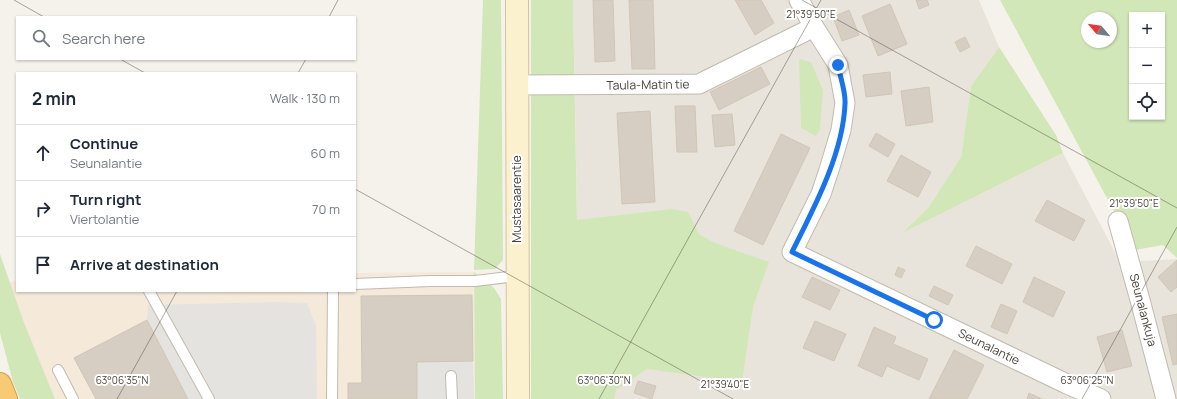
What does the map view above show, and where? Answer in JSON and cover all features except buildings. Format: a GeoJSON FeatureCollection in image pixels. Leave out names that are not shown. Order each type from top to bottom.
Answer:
{"type":"FeatureCollection","features":[{"type":"Feature","properties":{"kind":"highway"},"geometry":{"type":"LineString","coordinates":[[0,384],[6,399]]}},
{"type":"Feature","properties":{"kind":"main road","name":"Mustasaarentie"},"geometry":{"type":"LineString","coordinates":[[517,0],[518,399]]}},
{"type":"Feature","properties":{"kind":"street"},"geometry":{"type":"LineString","coordinates":[[800,0],[814,27]]}},
{"type":"Feature","properties":{"kind":"street","name":"Taula-Matin tie"},"geometry":{"type":"LineString","coordinates":[[517,85],[699,84],[814,27]]}},
{"type":"Feature","properties":{"kind":"street","name":"Seunalantie"},"geometry":{"type":"LineString","coordinates":[[814,27],[838,65],[845,103],[841,130],[821,194],[792,252],[1101,399]]}},
{"type":"Feature","properties":{"kind":"street","name":"Seunalankuja"},"geometry":{"type":"LineString","coordinates":[[1118,221],[1166,399]]}},
{"type":"Feature","properties":{"kind":"lane"},"geometry":{"type":"LineString","coordinates":[[356,284],[475,281],[517,276]]}},
{"type":"Feature","properties":{"kind":"lane"},"geometry":{"type":"LineString","coordinates":[[150,292],[209,399]]}},
{"type":"Feature","properties":{"kind":"lane"},"geometry":{"type":"LineString","coordinates":[[332,399],[334,292]]}},
{"type":"Feature","properties":{"kind":"lane"},"geometry":{"type":"LineString","coordinates":[[58,370],[73,399]]}},
{"type":"Feature","properties":{"kind":"lane"},"geometry":{"type":"LineString","coordinates":[[451,376],[452,399]]}},
{"type":"Feature","properties":{"kind":"shaded area"},"geometry":{"type":"Polygon","coordinates":[[[573,0],[979,0],[999,47],[971,86],[961,157],[928,208],[903,232],[1063,153],[1120,262],[1177,259],[1177,399],[576,399],[577,206],[573,0]]]}},
{"type":"Feature","properties":{"kind":"shaded area"},"geometry":{"type":"Polygon","coordinates":[[[474,272],[475,399],[55,399],[9,283],[16,280],[16,292],[356,292],[356,273],[474,272]]]}},
{"type":"Feature","properties":{"kind":"shaded area"},"geometry":{"type":"Polygon","coordinates":[[[277,302],[307,303],[316,326],[317,399],[188,399],[147,320],[148,305],[277,302]]]}},
{"type":"Feature","properties":{"kind":"shaded area"},"geometry":{"type":"Polygon","coordinates":[[[473,361],[474,399],[417,399],[417,362],[473,361]]]}},
{"type":"Feature","properties":{"kind":"green space"},"geometry":{"type":"Polygon","coordinates":[[[483,0],[501,0],[503,260],[495,269],[474,270],[483,0]]]}},
{"type":"Feature","properties":{"kind":"green space"},"geometry":{"type":"Polygon","coordinates":[[[531,0],[573,0],[577,220],[672,209],[688,212],[699,234],[715,243],[769,262],[753,307],[742,382],[647,369],[616,390],[614,399],[531,399],[531,0]]]}},
{"type":"Feature","properties":{"kind":"green space"},"geometry":{"type":"Polygon","coordinates":[[[1000,0],[1177,0],[1177,258],[1163,245],[1135,250],[1000,0]]]}},
{"type":"Feature","properties":{"kind":"green space"},"geometry":{"type":"Polygon","coordinates":[[[999,47],[1056,135],[1063,153],[902,233],[928,208],[961,157],[971,86],[999,47]]]}},
{"type":"Feature","properties":{"kind":"green space"},"geometry":{"type":"Polygon","coordinates":[[[799,59],[811,62],[823,90],[820,129],[816,136],[801,128],[799,59]]]}},
{"type":"Feature","properties":{"kind":"green space"},"geometry":{"type":"Polygon","coordinates":[[[0,254],[23,320],[55,399],[20,399],[13,382],[0,333],[0,254]]]}},
{"type":"Feature","properties":{"kind":"green space"},"geometry":{"type":"Polygon","coordinates":[[[474,272],[494,288],[501,299],[503,399],[475,399],[474,272]]]}},
{"type":"Feature","properties":{"kind":"route"},"geometry":{"type":"LineString","coordinates":[[838,65],[845,103],[841,130],[821,194],[792,252],[934,320]]}}]}
